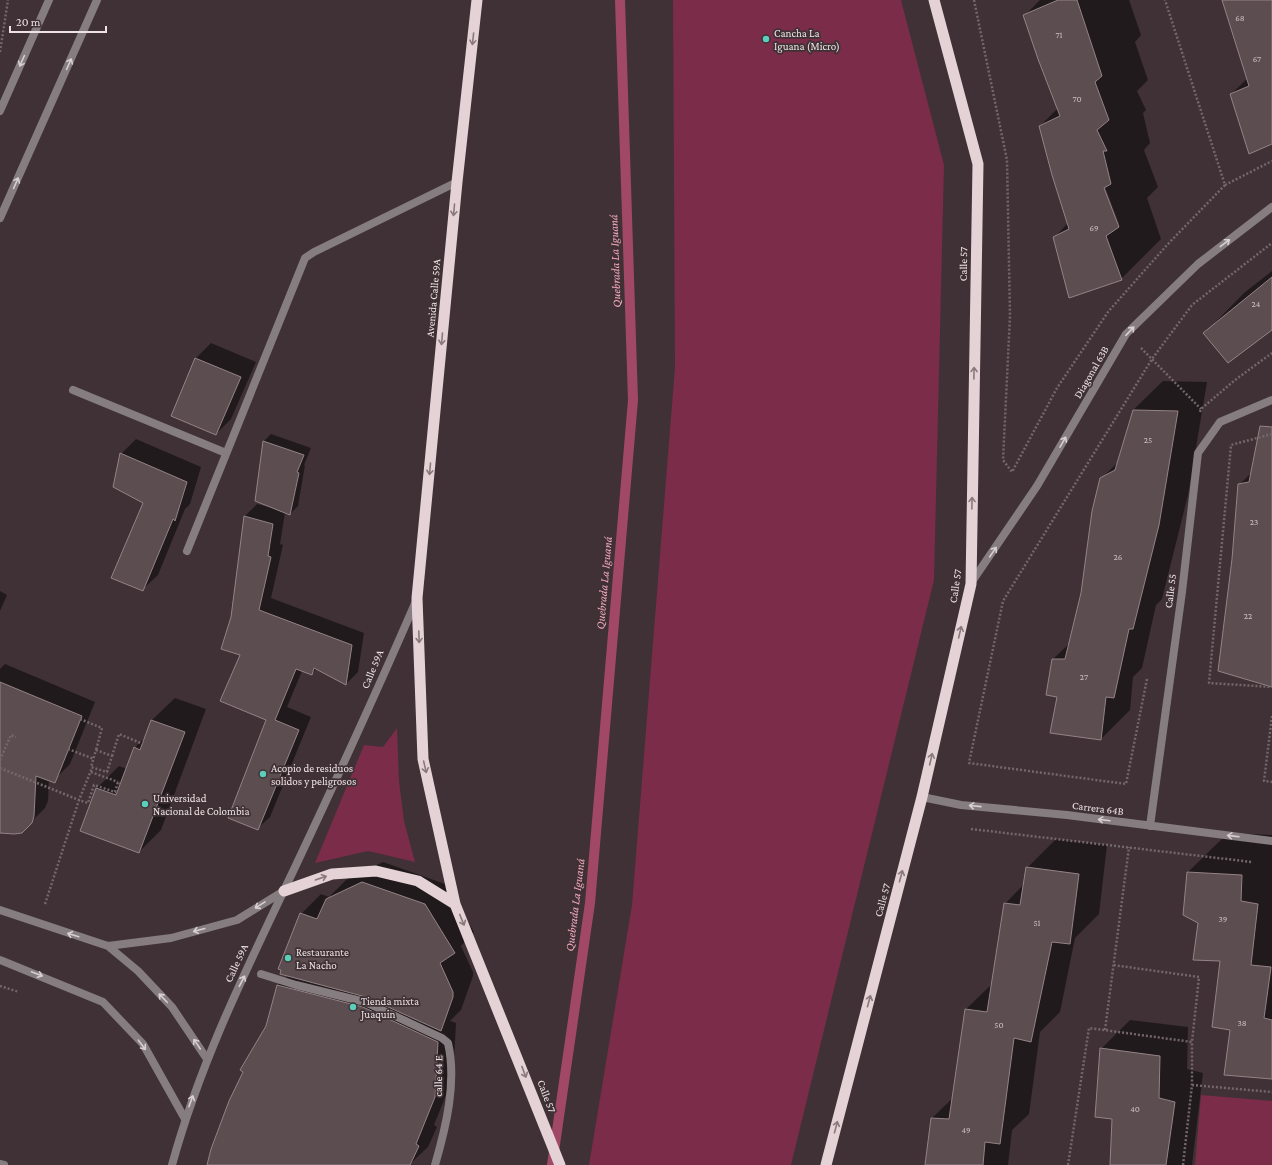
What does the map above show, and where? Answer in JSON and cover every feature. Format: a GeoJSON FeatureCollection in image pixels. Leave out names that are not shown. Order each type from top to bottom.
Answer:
{"type":"FeatureCollection","features":[{"type":"Feature","properties":{"kind":"highway","name":"Avenida Calle 59A"},"geometry":{"type":"LineString","coordinates":[[418,598],[457,182],[477,0]]}},
{"type":"Feature","properties":{"kind":"highway","name":"Calle 57"},"geometry":{"type":"LineString","coordinates":[[826,1165],[922,797],[971,584],[978,164],[934,0]]}},
{"type":"Feature","properties":{"kind":"highway"},"geometry":{"type":"LineString","coordinates":[[418,598],[423,760],[455,904]]}},
{"type":"Feature","properties":{"kind":"highway"},"geometry":{"type":"LineString","coordinates":[[284,891],[332,874],[376,871],[418,881],[455,904]]}},
{"type":"Feature","properties":{"kind":"highway","name":"Calle 57"},"geometry":{"type":"LineString","coordinates":[[455,904],[510,1036],[560,1165]]}},
{"type":"Feature","properties":{"kind":"street"},"geometry":{"type":"LineString","coordinates":[[0,111],[49,0]]}},
{"type":"Feature","properties":{"kind":"street"},"geometry":{"type":"LineString","coordinates":[[0,218],[98,0]]}},
{"type":"Feature","properties":{"kind":"street"},"geometry":{"type":"LineString","coordinates":[[187,551],[305,258],[314,252],[457,182]]}},
{"type":"Feature","properties":{"kind":"street","name":"Diagonal 63B"},"geometry":{"type":"LineString","coordinates":[[971,584],[1037,486],[1126,334],[1198,264],[1272,207]]}},
{"type":"Feature","properties":{"kind":"street"},"geometry":{"type":"LineString","coordinates":[[73,390],[226,452]]}},
{"type":"Feature","properties":{"kind":"street","name":"Calle 55"},"geometry":{"type":"LineString","coordinates":[[1150,826],[1182,592],[1198,453],[1220,422],[1272,400]]}},
{"type":"Feature","properties":{"kind":"street","name":"Calle 59A"},"geometry":{"type":"LineString","coordinates":[[172,1165],[185,1120],[207,1059],[228,1009],[359,733],[418,598]]}},
{"type":"Feature","properties":{"kind":"street","name":"Carrera 64B"},"geometry":{"type":"LineString","coordinates":[[922,797],[961,805],[1067,815],[1272,841]]}},
{"type":"Feature","properties":{"kind":"street"},"geometry":{"type":"LineString","coordinates":[[108,946],[171,938],[237,920],[284,891]]}},
{"type":"Feature","properties":{"kind":"street"},"geometry":{"type":"LineString","coordinates":[[0,910],[108,946],[138,972],[172,1007],[207,1059]]}},
{"type":"Feature","properties":{"kind":"street"},"geometry":{"type":"LineString","coordinates":[[0,960],[103,1002],[143,1044],[185,1120]]}},
{"type":"Feature","properties":{"kind":"street","name":"calle 64 E"},"geometry":{"type":"LineString","coordinates":[[261,974],[296,985],[365,1002],[442,1038],[448,1043],[451,1072],[448,1107],[435,1165]]}},
{"type":"Feature","properties":{"kind":"street"},"geometry":{"type":"LineString","coordinates":[[0,1164],[4,1165]]}},
{"type":"Feature","properties":{"kind":"path"},"geometry":{"type":"LineString","coordinates":[[0,52],[8,0]]}},
{"type":"Feature","properties":{"kind":"path"},"geometry":{"type":"LineString","coordinates":[[974,0],[1007,160],[1010,316],[1003,460],[1012,472],[1057,388],[1108,312],[1167,245],[1225,185],[1272,161]]}},
{"type":"Feature","properties":{"kind":"path"},"geometry":{"type":"LineString","coordinates":[[1165,0],[1225,185]]}},
{"type":"Feature","properties":{"kind":"path"},"geometry":{"type":"LineString","coordinates":[[1147,676],[1126,784],[969,763],[1003,601],[1152,359],[1192,305],[1272,243]]}},
{"type":"Feature","properties":{"kind":"path"},"geometry":{"type":"LineString","coordinates":[[1199,416],[1201,408],[1235,380],[1272,353]]}},
{"type":"Feature","properties":{"kind":"path"},"geometry":{"type":"LineString","coordinates":[[1152,359],[1201,408]]}},
{"type":"Feature","properties":{"kind":"path"},"geometry":{"type":"LineString","coordinates":[[1272,434],[1231,445],[1209,683],[1272,688]]}},
{"type":"Feature","properties":{"kind":"path"},"geometry":{"type":"LineString","coordinates":[[1272,716],[1264,781],[1272,782]]}},
{"type":"Feature","properties":{"kind":"path"},"geometry":{"type":"LineString","coordinates":[[44,907],[78,800],[91,772],[91,767],[102,728],[80,719]]}},
{"type":"Feature","properties":{"kind":"path"},"geometry":{"type":"LineString","coordinates":[[92,768],[106,772],[119,734],[143,744]]}},
{"type":"Feature","properties":{"kind":"path"},"geometry":{"type":"LineString","coordinates":[[0,761],[11,735],[16,737]]}},
{"type":"Feature","properties":{"kind":"path"},"geometry":{"type":"LineString","coordinates":[[68,749],[94,759]]}},
{"type":"Feature","properties":{"kind":"path"},"geometry":{"type":"LineString","coordinates":[[96,750],[112,756]]}},
{"type":"Feature","properties":{"kind":"path"},"geometry":{"type":"LineString","coordinates":[[0,768],[88,803],[94,785],[115,792],[119,783],[91,772]]}},
{"type":"Feature","properties":{"kind":"path"},"geometry":{"type":"LineString","coordinates":[[964,828],[1041,839],[1129,847],[1257,862]]}},
{"type":"Feature","properties":{"kind":"path"},"geometry":{"type":"LineString","coordinates":[[1105,1030],[1129,847]]}},
{"type":"Feature","properties":{"kind":"path"},"geometry":{"type":"LineString","coordinates":[[1113,964],[1199,977],[1192,1042],[1192,1085],[1183,1165]]}},
{"type":"Feature","properties":{"kind":"path"},"geometry":{"type":"LineString","coordinates":[[1068,1165],[1089,1028],[1192,1042]]}},
{"type":"Feature","properties":{"kind":"path"},"geometry":{"type":"LineString","coordinates":[[1192,1085],[1272,1092]]}},
{"type":"Feature","properties":{"kind":"shaded area"},"geometry":{"type":"Polygon","coordinates":[[[673,0],[901,0],[944,165],[934,580],[791,1165],[589,1165],[632,905],[675,367],[673,0]]]}},
{"type":"Feature","properties":{"kind":"shaded area"},"geometry":{"type":"Polygon","coordinates":[[[397,728],[399,781],[404,821],[415,862],[368,851],[315,863],[364,745],[383,747],[397,728]]]}},
{"type":"Feature","properties":{"kind":"shaded area"},"geometry":{"type":"Polygon","coordinates":[[[1201,1095],[1272,1101],[1272,1165],[1195,1165],[1201,1095]]]}},
{"type":"Feature","properties":{"kind":"building"},"geometry":{"type":"Polygon","coordinates":[[[1058,0],[1077,0],[1102,76],[1095,82],[1109,120],[1097,130],[1107,151],[1103,151],[1111,184],[1104,188],[1119,227],[1106,236],[1122,280],[1069,298],[1053,237],[1069,229],[1052,175],[1039,126],[1060,116],[1023,15],[1058,0]]]}},
{"type":"Feature","properties":{"kind":"building"},"geometry":{"type":"Polygon","coordinates":[[[1222,0],[1272,0],[1272,144],[1249,154],[1230,94],[1249,86],[1222,0]]]}},
{"type":"Feature","properties":{"kind":"building"},"geometry":{"type":"Polygon","coordinates":[[[1272,277],[1272,330],[1228,363],[1203,333],[1272,277]]]}},
{"type":"Feature","properties":{"kind":"building"},"geometry":{"type":"Polygon","coordinates":[[[195,358],[241,377],[216,435],[171,416],[195,358]]]}},
{"type":"Feature","properties":{"kind":"building"},"geometry":{"type":"Polygon","coordinates":[[[1133,410],[1178,411],[1159,525],[1133,629],[1129,629],[1114,698],[1106,697],[1101,740],[1050,733],[1057,697],[1046,695],[1052,659],[1065,659],[1081,593],[1092,511],[1100,478],[1115,470],[1133,410]]]}},
{"type":"Feature","properties":{"kind":"building"},"geometry":{"type":"Polygon","coordinates":[[[1260,426],[1272,427],[1272,687],[1218,671],[1232,559],[1238,484],[1249,482],[1260,426]]]}},
{"type":"Feature","properties":{"kind":"building"},"geometry":{"type":"Polygon","coordinates":[[[263,441],[304,455],[297,472],[299,473],[290,515],[255,501],[263,441]]]}},
{"type":"Feature","properties":{"kind":"building"},"geometry":{"type":"Polygon","coordinates":[[[120,453],[187,482],[175,521],[173,519],[143,591],[111,578],[143,503],[113,487],[120,453]]]}},
{"type":"Feature","properties":{"kind":"building"},"geometry":{"type":"Polygon","coordinates":[[[244,516],[273,524],[268,556],[271,557],[259,610],[352,645],[346,685],[314,668],[312,675],[296,669],[275,720],[299,730],[258,830],[228,818],[266,720],[220,701],[240,655],[221,649],[231,617],[244,516]]]}},
{"type":"Feature","properties":{"kind":"building"},"geometry":{"type":"Polygon","coordinates":[[[0,682],[82,716],[55,783],[36,776],[34,816],[32,823],[22,833],[14,834],[0,833],[0,682]]]}},
{"type":"Feature","properties":{"kind":"building"},"geometry":{"type":"Polygon","coordinates":[[[151,720],[185,732],[139,853],[80,831],[96,788],[116,795],[134,747],[140,750],[151,720]]]}},
{"type":"Feature","properties":{"kind":"building"},"geometry":{"type":"Polygon","coordinates":[[[1026,867],[1079,874],[1070,944],[1052,942],[1031,1042],[1014,1038],[1000,1144],[985,1142],[983,1165],[925,1165],[931,1118],[949,1119],[965,1009],[987,1012],[1004,903],[1020,905],[1026,867]]]}},
{"type":"Feature","properties":{"kind":"building"},"geometry":{"type":"Polygon","coordinates":[[[1187,872],[1242,875],[1241,901],[1258,904],[1251,965],[1271,967],[1264,1018],[1272,1020],[1272,1079],[1224,1075],[1230,1030],[1212,1027],[1220,961],[1193,960],[1198,923],[1183,915],[1187,872]]]}},
{"type":"Feature","properties":{"kind":"building"},"geometry":{"type":"Polygon","coordinates":[[[362,882],[425,904],[455,953],[440,963],[453,992],[453,997],[441,1031],[366,997],[280,974],[281,970],[278,969],[300,913],[317,919],[326,899],[362,882]]]}},
{"type":"Feature","properties":{"kind":"building"},"geometry":{"type":"Polygon","coordinates":[[[277,985],[363,1007],[438,1042],[435,1097],[416,1144],[419,1146],[410,1165],[207,1165],[211,1149],[229,1101],[243,1072],[240,1070],[266,1026],[277,985]]]}},
{"type":"Feature","properties":{"kind":"building"},"geometry":{"type":"Polygon","coordinates":[[[1100,1048],[1160,1056],[1159,1098],[1175,1102],[1166,1165],[1110,1165],[1112,1119],[1095,1117],[1100,1048]]]}},
{"type":"Feature","properties":{"kind":"waterway","name":"Quebrada La Iguaná"},"geometry":{"type":"LineString","coordinates":[[552,1165],[590,903],[633,400],[620,0]]}},
{"type":"Feature","properties":{"kind":"place","name":"Cancha La Iguana (Micro)"},"geometry":{"type":"Point","coordinates":[766,39]}},
{"type":"Feature","properties":{"kind":"place","name":"Acopio de residuos solidos y peligrosos"},"geometry":{"type":"Point","coordinates":[263,774]}},
{"type":"Feature","properties":{"kind":"place","name":"Universidad Nacional de Colombia"},"geometry":{"type":"Point","coordinates":[145,804]}},
{"type":"Feature","properties":{"kind":"place","name":"Restaurante La Nacho"},"geometry":{"type":"Point","coordinates":[288,958]}},
{"type":"Feature","properties":{"kind":"place","name":"Tienda mixta Juaquin"},"geometry":{"type":"Point","coordinates":[353,1007]}}]}
